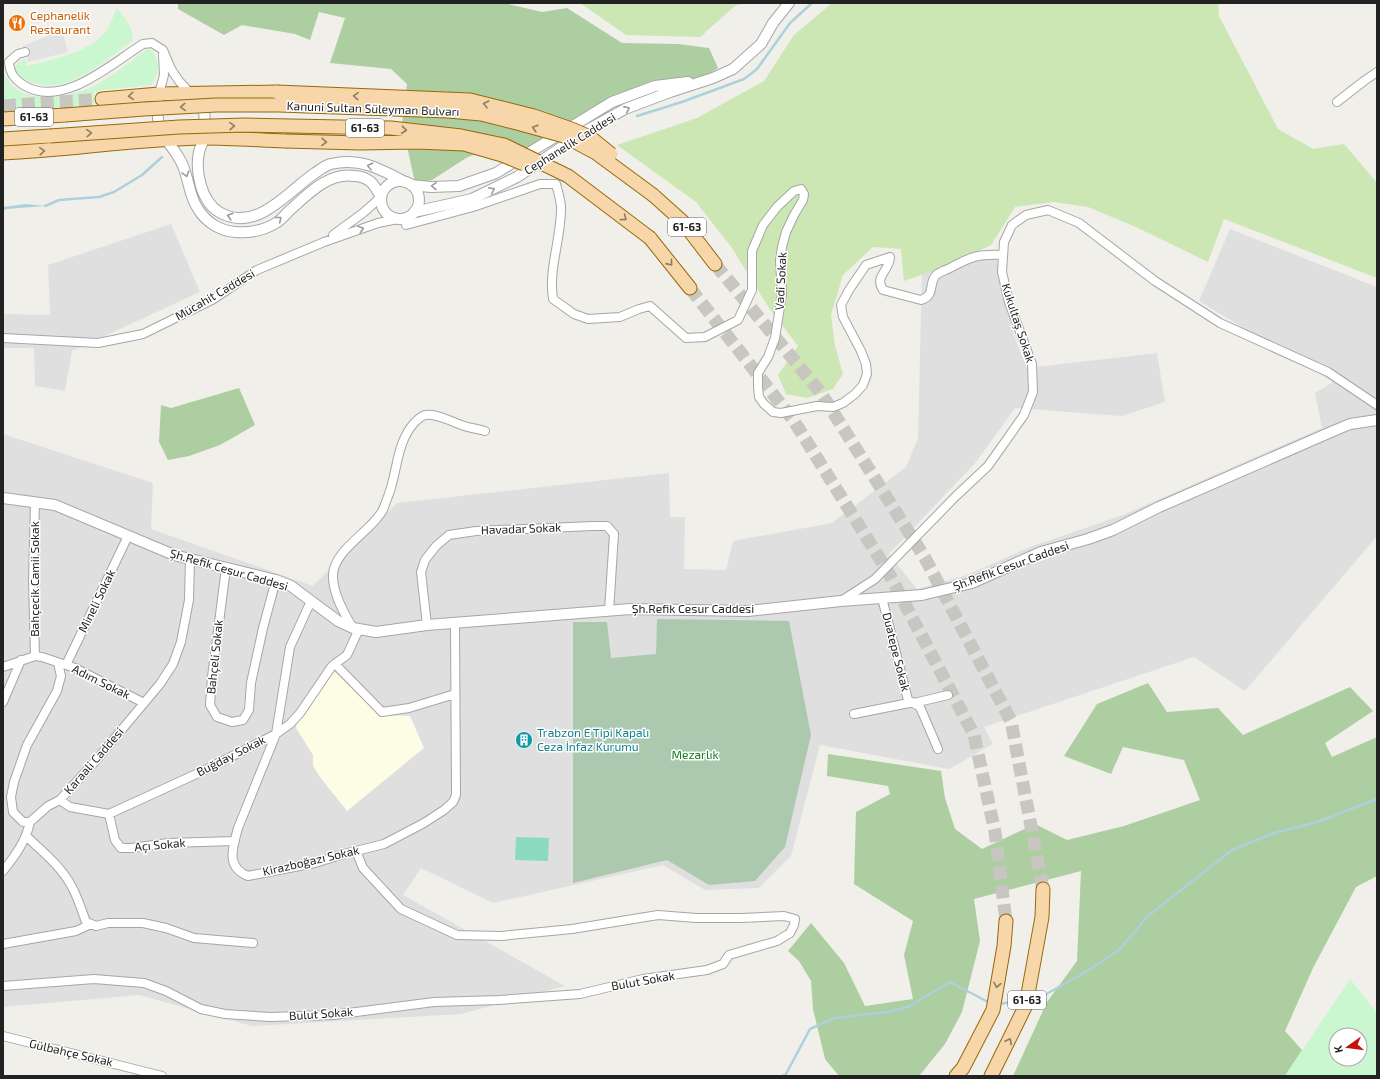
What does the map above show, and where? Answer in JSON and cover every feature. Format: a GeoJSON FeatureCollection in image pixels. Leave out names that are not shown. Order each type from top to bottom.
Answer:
{"type":"FeatureCollection","features":[{"type":"Feature","properties":{"kind":"main road","name":"61-63"},"geometry":{"type":"LineString","coordinates":[[102,98],[159,94],[277,92],[470,100],[534,116],[590,137],[611,154],[628,176]]}},
{"type":"Feature","properties":{"kind":"main road","name":"Kanuni Sultan Süleyman Bulvarı"},"geometry":{"type":"LineString","coordinates":[[3,120],[144,109],[231,105],[287,105],[448,111],[481,114],[564,136],[596,153],[653,195],[682,220],[715,264]]}},
{"type":"Feature","properties":{"kind":"main road","name":"Kanuni Sultan Süleyman Bulvarı"},"geometry":{"type":"LineString","coordinates":[[3,139],[179,127],[246,125],[391,128],[461,136],[504,145],[568,176],[650,238],[690,288]]}},
{"type":"Feature","properties":{"kind":"main road","name":"61-63"},"geometry":{"type":"LineString","coordinates":[[3,153],[42,152],[204,138],[464,144],[502,155],[560,179],[609,207]]}},
{"type":"Feature","properties":{"kind":"main road","name":"61-63"},"geometry":{"type":"LineString","coordinates":[[991,1076],[1026,1005],[1042,917],[1043,889]]}},
{"type":"Feature","properties":{"kind":"main road","name":"61-63"},"geometry":{"type":"LineString","coordinates":[[956,1076],[963,1068],[993,1010],[1004,946],[1006,921]]}},
{"type":"Feature","properties":{"kind":"street","name":"Cephanelik Caddesi"},"geometry":{"type":"LineString","coordinates":[[414,212],[472,199],[517,177],[589,129],[625,109],[713,78],[732,69],[761,44],[773,23],[789,3]]}},
{"type":"Feature","properties":{"kind":"street"},"geometry":{"type":"LineString","coordinates":[[24,52],[18,54],[9,62],[9,70],[16,80],[29,88],[49,93],[91,79],[143,44],[152,43],[163,50],[179,81],[201,102],[205,120],[204,138],[199,152],[200,184],[207,201],[218,212],[233,218],[250,218],[265,212],[308,177],[329,164],[350,162],[379,168],[408,183],[415,189],[418,195],[419,201],[414,212],[410,216],[401,218],[387,214],[383,209],[381,197],[371,182],[361,177],[348,175],[332,178],[317,187],[276,222],[259,230],[246,233],[231,232],[220,229],[209,222],[198,209],[190,194],[184,167],[178,155],[162,133],[158,117],[158,100],[164,75],[163,50]]}},
{"type":"Feature","properties":{"kind":"street"},"geometry":{"type":"LineString","coordinates":[[1337,102],[1377,72]]}},
{"type":"Feature","properties":{"kind":"street"},"geometry":{"type":"LineString","coordinates":[[324,242],[363,213],[381,197],[387,186],[399,181],[431,186],[459,186],[496,173],[612,102],[655,86],[713,78]]}},
{"type":"Feature","properties":{"kind":"street","name":"Mücahit Caddesi"},"geometry":{"type":"LineString","coordinates":[[3,338],[98,342],[143,334],[212,300],[257,270],[324,242],[378,223],[401,218],[406,224],[473,206],[540,184],[556,184]]}},
{"type":"Feature","properties":{"kind":"street","name":"Vadi Sokak"},"geometry":{"type":"LineString","coordinates":[[556,184],[561,204],[551,289],[553,299],[574,314],[588,319],[620,317],[650,306],[686,338],[705,337],[738,320],[752,290],[752,251],[763,225],[777,207],[794,191],[801,189],[804,194],[803,200],[786,232],[782,247],[780,261],[782,294],[775,338],[768,357],[758,373],[759,397],[773,412],[781,413],[817,406],[833,407],[855,394],[863,385],[867,374],[866,364],[861,351],[843,317],[841,305],[866,265],[890,257],[888,268],[881,275],[880,282],[883,290],[922,300],[927,298],[931,292],[936,275],[974,256],[1003,255]]}},
{"type":"Feature","properties":{"kind":"street","name":"Kukultaş Sokak"},"geometry":{"type":"LineString","coordinates":[[841,601],[875,579],[956,496],[988,466],[1024,415],[1033,392],[1032,364],[1009,302],[1002,272],[1004,242],[1012,225],[1026,215],[1048,210],[1079,222],[1155,281],[1220,323],[1328,372],[1377,405]]}},
{"type":"Feature","properties":{"kind":"street"},"geometry":{"type":"LineString","coordinates":[[356,628],[344,614],[337,595],[333,575],[336,562],[381,513],[390,493],[396,460],[407,431],[418,419],[426,414],[463,426],[485,431]]}},
{"type":"Feature","properties":{"kind":"street","name":"Şh.Refik Cesur Caddesi"},"geometry":{"type":"LineString","coordinates":[[3,498],[55,505],[174,555],[276,580],[291,586],[338,621],[356,628],[376,632],[427,625],[630,609],[748,611],[841,601],[922,596],[972,583],[1041,552],[1088,539],[1113,530],[1159,506],[1350,424],[1377,420]]}},
{"type":"Feature","properties":{"kind":"street","name":"Bahçecik Camii Sokak"},"geometry":{"type":"LineString","coordinates":[[35,502],[33,580],[35,656]]}},
{"type":"Feature","properties":{"kind":"street","name":"Havadar Sokak"},"geometry":{"type":"LineString","coordinates":[[427,625],[421,572],[425,560],[436,546],[449,536],[476,531],[607,526],[614,534],[609,611]]}},
{"type":"Feature","properties":{"kind":"street","name":"Mineli Sokak"},"geometry":{"type":"LineString","coordinates":[[62,664],[128,536]]}},
{"type":"Feature","properties":{"kind":"street","name":"Karaali Caddesi"},"geometry":{"type":"LineString","coordinates":[[30,822],[48,806],[60,800],[98,758],[160,684],[173,664],[181,642],[188,600],[190,559]]}},
{"type":"Feature","properties":{"kind":"street","name":"Bahçeli Sokak"},"geometry":{"type":"LineString","coordinates":[[226,568],[212,677],[210,705],[217,717],[232,722],[243,720],[249,710],[253,676],[263,628],[276,580]]}},
{"type":"Feature","properties":{"kind":"street","name":"Duatepe Sokak"},"geometry":{"type":"LineString","coordinates":[[882,598],[908,700],[920,707],[938,749]]}},
{"type":"Feature","properties":{"kind":"street","name":"Kirazboğazı Sokak"},"geometry":{"type":"LineString","coordinates":[[311,600],[290,647],[276,734],[234,841],[232,853],[234,864],[240,872],[248,876],[315,863],[384,844],[424,823],[453,802],[456,795],[455,623]]}},
{"type":"Feature","properties":{"kind":"street","name":"Buğday Sokak"},"geometry":{"type":"LineString","coordinates":[[109,814],[152,795],[276,734],[290,724],[300,713],[335,664],[347,655],[356,628]]}},
{"type":"Feature","properties":{"kind":"street"},"geometry":{"type":"LineString","coordinates":[[3,666],[35,656],[62,664],[61,676],[57,691],[27,745],[14,782],[11,797],[13,812],[23,822],[30,822],[26,836],[20,847],[3,871]]}},
{"type":"Feature","properties":{"kind":"street"},"geometry":{"type":"LineString","coordinates":[[3,702],[21,660]]}},
{"type":"Feature","properties":{"kind":"street","name":"Adım Sokak"},"geometry":{"type":"LineString","coordinates":[[62,664],[75,668],[144,703]]}},
{"type":"Feature","properties":{"kind":"street"},"geometry":{"type":"LineString","coordinates":[[335,664],[382,712],[409,708],[455,694]]}},
{"type":"Feature","properties":{"kind":"street","name":"Duatepe Sokak"},"geometry":{"type":"LineString","coordinates":[[854,714],[948,695]]}},
{"type":"Feature","properties":{"kind":"street"},"geometry":{"type":"LineString","coordinates":[[60,800],[70,807],[109,814]]}},
{"type":"Feature","properties":{"kind":"street","name":"Açı Sokak"},"geometry":{"type":"LineString","coordinates":[[109,814],[115,840],[121,848],[168,843],[234,841]]}},
{"type":"Feature","properties":{"kind":"street"},"geometry":{"type":"LineString","coordinates":[[26,836],[51,858],[66,877],[73,888],[86,922],[96,926],[108,923],[143,923],[166,928],[194,938],[253,943]]}},
{"type":"Feature","properties":{"kind":"street","name":"Bulut Sokak"},"geometry":{"type":"LineString","coordinates":[[3,986],[94,978],[144,983],[166,991],[202,1009],[225,1014],[270,1017],[333,1015],[434,1002],[500,1000],[580,994],[644,979],[707,970],[723,964],[729,955],[777,940],[790,933],[795,919],[784,916],[696,918],[658,915],[572,928],[501,936],[457,935],[400,909],[363,868],[356,851]]}},
{"type":"Feature","properties":{"kind":"street"},"geometry":{"type":"LineString","coordinates":[[3,944],[76,931],[91,924]]}},
{"type":"Feature","properties":{"kind":"street","name":"Gülbahçe Sokak"},"geometry":{"type":"LineString","coordinates":[[3,1036],[162,1076]]}},
{"type":"Feature","properties":{"kind":"shaded area"},"geometry":{"type":"Polygon","coordinates":[[[62,30],[68,52],[28,62],[23,46],[62,30]]]}},
{"type":"Feature","properties":{"kind":"shaded area"},"geometry":{"type":"Polygon","coordinates":[[[171,224],[200,292],[72,351],[65,391],[35,386],[34,348],[3,348],[3,314],[50,315],[48,265],[171,224]]]}},
{"type":"Feature","properties":{"kind":"shaded area"},"geometry":{"type":"Polygon","coordinates":[[[1230,229],[1377,287],[1377,536],[1245,691],[1194,657],[984,727],[993,744],[949,769],[820,745],[791,856],[759,888],[705,890],[663,865],[493,903],[421,868],[403,895],[565,986],[461,1014],[252,1026],[139,995],[3,1007],[3,434],[153,483],[151,529],[313,586],[397,503],[669,473],[670,517],[685,517],[684,569],[726,570],[733,541],[832,523],[906,467],[918,438],[922,273],[961,261],[996,256],[1014,336],[1027,368],[1157,353],[1165,402],[1122,416],[1015,408],[977,461],[889,554],[917,589],[967,575],[1030,547],[1123,515],[1322,428],[1315,393],[1333,382],[1199,301],[1230,229]]]}},
{"type":"Feature","properties":{"kind":"shaded area"},"geometry":{"type":"Polygon","coordinates":[[[334,671],[379,715],[410,716],[424,748],[347,811],[313,766],[313,755],[296,728],[298,720],[334,671]]]}},
{"type":"Feature","properties":{"kind":"green space"},"geometry":{"type":"Polygon","coordinates":[[[178,3],[504,3],[542,12],[567,8],[622,43],[678,44],[709,48],[718,68],[709,74],[566,122],[534,153],[478,153],[466,158],[432,180],[415,183],[402,123],[407,84],[391,69],[330,63],[345,18],[319,12],[310,40],[295,34],[242,25],[224,35],[178,9],[178,3]]]}},
{"type":"Feature","properties":{"kind":"green space"},"geometry":{"type":"Polygon","coordinates":[[[580,3],[745,3],[735,6],[700,37],[626,35],[580,3]]]}},
{"type":"Feature","properties":{"kind":"green space"},"geometry":{"type":"Polygon","coordinates":[[[832,3],[1218,3],[1219,16],[1278,129],[1313,149],[1344,144],[1377,183],[1377,278],[1224,219],[1208,262],[1138,228],[1088,207],[1054,202],[1015,207],[991,245],[949,265],[904,281],[901,249],[873,247],[843,275],[831,315],[835,346],[843,374],[833,389],[807,398],[786,394],[778,375],[798,346],[769,308],[732,248],[696,202],[617,145],[697,118],[764,81],[794,35],[832,3]]]}},
{"type":"Feature","properties":{"kind":"green space"},"geometry":{"type":"Polygon","coordinates":[[[117,8],[126,19],[132,31],[133,40],[97,67],[76,79],[66,83],[53,85],[41,85],[23,79],[17,73],[15,67],[19,62],[25,59],[27,66],[68,55],[88,46],[104,33],[117,8]]]}},
{"type":"Feature","properties":{"kind":"green space"},"geometry":{"type":"Polygon","coordinates":[[[147,49],[153,51],[158,64],[156,77],[151,85],[94,91],[94,105],[3,111],[3,72],[12,86],[24,93],[44,97],[66,95],[86,90],[94,86],[121,69],[147,49]]]}},
{"type":"Feature","properties":{"kind":"green space"},"geometry":{"type":"Polygon","coordinates":[[[239,388],[255,425],[220,445],[189,456],[168,460],[159,442],[161,405],[171,408],[239,388]]]}},
{"type":"Feature","properties":{"kind":"green space","name":"Mezarlık"},"geometry":{"type":"Polygon","coordinates":[[[657,619],[789,621],[811,735],[785,847],[755,881],[709,885],[667,860],[573,883],[573,622],[607,622],[611,658],[656,654],[657,619]]]}},
{"type":"Feature","properties":{"kind":"green space"},"geometry":{"type":"Polygon","coordinates":[[[1148,683],[1167,712],[1218,708],[1243,735],[1350,687],[1373,711],[1325,743],[1332,757],[1377,737],[1377,876],[1356,887],[1313,968],[1285,1031],[1302,1050],[1285,1076],[1013,1076],[1047,1002],[1077,961],[1081,871],[974,899],[980,941],[962,1012],[945,1044],[919,1076],[839,1076],[825,1059],[813,1009],[811,981],[799,961],[788,951],[811,923],[844,963],[865,1006],[913,999],[904,955],[913,921],[854,884],[856,812],[890,794],[888,786],[827,776],[828,754],[941,771],[945,798],[955,829],[982,849],[1035,824],[1067,840],[1124,826],[1200,800],[1184,760],[1123,747],[1111,774],[1064,756],[1097,704],[1148,683]]]}},
{"type":"Feature","properties":{"kind":"green space"},"geometry":{"type":"Polygon","coordinates":[[[516,837],[549,838],[548,861],[515,860],[516,837]]]}},
{"type":"Feature","properties":{"kind":"green space"},"geometry":{"type":"Polygon","coordinates":[[[1350,979],[1377,1013],[1377,1076],[1285,1076],[1350,979]]]}},
{"type":"Feature","properties":{"kind":"water"},"geometry":{"type":"Polygon","coordinates":[[[26,204],[45,206],[7,209],[3,211],[3,207],[26,204]]]}},
{"type":"Feature","properties":{"kind":"waterway"},"geometry":{"type":"LineString","coordinates":[[637,116],[682,102],[744,79],[757,69],[790,23],[812,3]]}},
{"type":"Feature","properties":{"kind":"waterway"},"geometry":{"type":"LineString","coordinates":[[45,206],[59,200],[99,197],[114,192],[142,175],[162,157]]}},
{"type":"Feature","properties":{"kind":"waterway"},"geometry":{"type":"LineString","coordinates":[[1031,999],[1039,998],[1079,976],[1119,950],[1148,916],[1232,850],[1274,833],[1317,822],[1377,799]]}},
{"type":"Feature","properties":{"kind":"waterway"},"geometry":{"type":"LineString","coordinates":[[782,1076],[786,1074],[810,1029],[834,1018],[888,1012],[908,1007],[950,982],[990,1003]]}},
{"type":"Feature","properties":{"kind":"waterway"},"geometry":{"type":"LineString","coordinates":[[999,1004],[1024,1000]]}},
{"type":"Feature","properties":{"kind":"tunnel"},"geometry":{"type":"LineString","coordinates":[[3,106],[102,99]]}},
{"type":"Feature","properties":{"kind":"tunnel"},"geometry":{"type":"LineString","coordinates":[[715,264],[821,393],[925,558],[1011,721],[1043,889]]}},
{"type":"Feature","properties":{"kind":"tunnel"},"geometry":{"type":"LineString","coordinates":[[690,288],[794,421],[888,572],[974,735],[995,832],[1006,921]]}},
{"type":"Feature","properties":{"kind":"place","name":"Cephanelik Restaurant"},"geometry":{"type":"Point","coordinates":[17,23]}},
{"type":"Feature","properties":{"kind":"place","name":"Trabzon E Tipi Kapalı Ceza İnfaz Kurumu"},"geometry":{"type":"Point","coordinates":[524,740]}}]}
